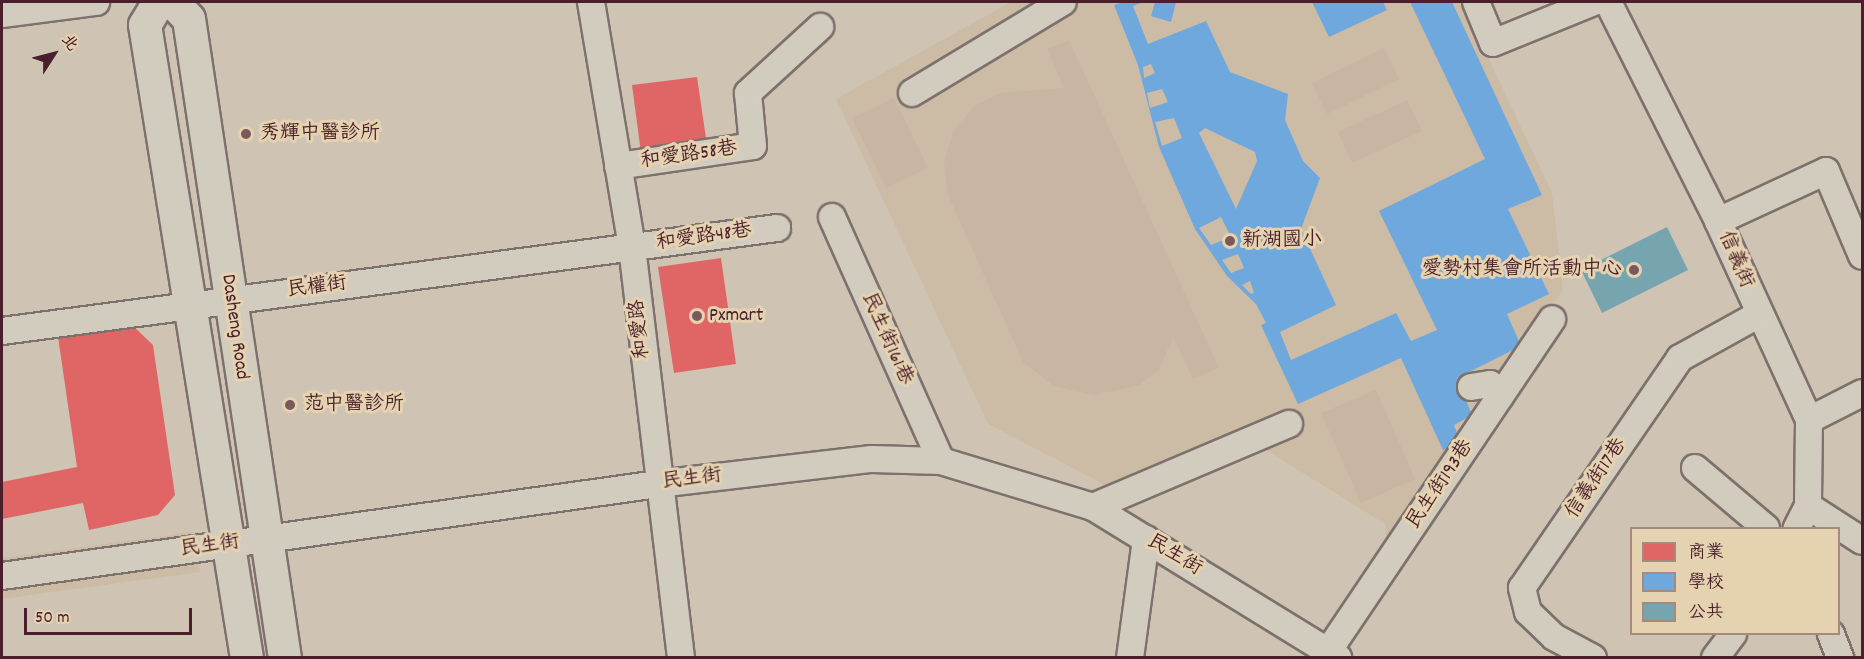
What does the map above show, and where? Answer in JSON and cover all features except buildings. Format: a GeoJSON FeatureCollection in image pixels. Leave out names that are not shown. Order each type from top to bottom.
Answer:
{"type":"FeatureCollection","features":[{"type":"Feature","properties":{"kind":"main road","name":"Dasheng Road"},"geometry":{"type":"LineString","coordinates":[[159,2],[145,25],[227,545],[247,657]]}},
{"type":"Feature","properties":{"kind":"main road","name":"Dasheng Road"},"geometry":{"type":"LineString","coordinates":[[173,2],[189,19],[285,657]]}},
{"type":"Feature","properties":{"kind":"street"},"geometry":{"type":"LineString","coordinates":[[2,14],[96,2]]}},
{"type":"Feature","properties":{"kind":"street","name":"和愛路"},"geometry":{"type":"LineString","coordinates":[[591,2],[632,247],[658,484],[681,657]]}},
{"type":"Feature","properties":{"kind":"street"},"geometry":{"type":"LineString","coordinates":[[1476,2],[1493,43],[1594,2]]}},
{"type":"Feature","properties":{"kind":"street","name":"信義街"},"geometry":{"type":"LineString","coordinates":[[1608,2],[1718,221],[1758,315],[1809,420],[1803,517]]}},
{"type":"Feature","properties":{"kind":"street"},"geometry":{"type":"LineString","coordinates":[[912,93],[1052,4]]}},
{"type":"Feature","properties":{"kind":"street","name":"和愛路58巷"},"geometry":{"type":"LineString","coordinates":[[618,166],[753,146],[748,93],[820,27]]}},
{"type":"Feature","properties":{"kind":"street"},"geometry":{"type":"LineString","coordinates":[[1718,221],[1826,171],[1863,256]]}},
{"type":"Feature","properties":{"kind":"street","name":"民生街161巷"},"geometry":{"type":"LineString","coordinates":[[832,217],[941,461]]}},
{"type":"Feature","properties":{"kind":"street","name":"和愛路48巷"},"geometry":{"type":"LineString","coordinates":[[632,247],[777,228]]}},
{"type":"Feature","properties":{"kind":"street","name":"民權街"},"geometry":{"type":"LineString","coordinates":[[2,331],[632,247]]}},
{"type":"Feature","properties":{"kind":"street","name":"信義街17巷"},"geometry":{"type":"LineString","coordinates":[[1593,657],[1554,637],[1528,612],[1522,588],[1680,358],[1758,315]]}},
{"type":"Feature","properties":{"kind":"street","name":"民生街193巷"},"geometry":{"type":"LineString","coordinates":[[1333,654],[1552,319]]}},
{"type":"Feature","properties":{"kind":"street"},"geometry":{"type":"LineString","coordinates":[[1471,387],[1490,384],[1500,397]]}},
{"type":"Feature","properties":{"kind":"street"},"geometry":{"type":"LineString","coordinates":[[1809,420],[1863,393]]}},
{"type":"Feature","properties":{"kind":"street"},"geometry":{"type":"LineString","coordinates":[[1093,507],[1289,424]]}},
{"type":"Feature","properties":{"kind":"street","name":"民生街"},"geometry":{"type":"LineString","coordinates":[[2,576],[658,484],[872,459],[941,461],[1093,507],[1333,654]]}},
{"type":"Feature","properties":{"kind":"street"},"geometry":{"type":"LineString","coordinates":[[1695,468],[1765,527]]}},
{"type":"Feature","properties":{"kind":"street"},"geometry":{"type":"LineString","coordinates":[[1803,517],[1828,527]]}},
{"type":"Feature","properties":{"kind":"street"},"geometry":{"type":"LineString","coordinates":[[1840,532],[1863,541]]}},
{"type":"Feature","properties":{"kind":"street"},"geometry":{"type":"LineString","coordinates":[[1130,657],[1146,539]]}},
{"type":"Feature","properties":{"kind":"street"},"geometry":{"type":"LineString","coordinates":[[1715,657],[1732,635]]}},
{"type":"Feature","properties":{"kind":"street"},"geometry":{"type":"LineString","coordinates":[[1832,635],[1840,657]]}},
{"type":"Feature","properties":{"kind":"shaded area","name":"新湖國小"},"geometry":{"type":"Polygon","coordinates":[[[1011,2],[1462,2],[1552,193],[1563,290],[1388,549],[1385,524],[1258,445],[1138,502],[988,424],[836,99],[1011,2]]]}},
{"type":"Feature","properties":{"kind":"shaded area"},"geometry":{"type":"Polygon","coordinates":[[[1069,40],[1219,368],[1193,379],[1173,336],[1159,370],[1139,385],[1095,395],[1054,386],[1023,362],[948,195],[944,162],[954,130],[975,105],[1002,93],[1064,88],[1047,49],[1069,40]]]}},
{"type":"Feature","properties":{"kind":"shaded area"},"geometry":{"type":"Polygon","coordinates":[[[1384,48],[1399,79],[1327,114],[1312,83],[1384,48]]]}},
{"type":"Feature","properties":{"kind":"shaded area"},"geometry":{"type":"Polygon","coordinates":[[[894,98],[928,168],[886,188],[852,118],[894,98]]]}},
{"type":"Feature","properties":{"kind":"shaded area"},"geometry":{"type":"Polygon","coordinates":[[[1407,100],[1422,131],[1352,163],[1338,132],[1407,100]]]}},
{"type":"Feature","properties":{"kind":"shaded area"},"geometry":{"type":"Polygon","coordinates":[[[1376,390],[1415,479],[1361,503],[1321,413],[1376,390]]]}},
{"type":"Feature","properties":{"kind":"shaded area"},"geometry":{"type":"Polygon","coordinates":[[[193,532],[200,572],[2,599],[2,558],[193,532]]]}},
{"type":"Feature","properties":{"kind":"place","name":"秀輝中醫診所"},"geometry":{"type":"Point","coordinates":[246,134]}},
{"type":"Feature","properties":{"kind":"place","name":"新湖國小"},"geometry":{"type":"Point","coordinates":[1230,241]}},
{"type":"Feature","properties":{"kind":"place","name":"愛勢村集會所活動中心"},"geometry":{"type":"Point","coordinates":[1634,270]}},
{"type":"Feature","properties":{"kind":"place","name":"Pxmart"},"geometry":{"type":"Point","coordinates":[697,316]}},
{"type":"Feature","properties":{"kind":"place","name":"范中醫診所"},"geometry":{"type":"Point","coordinates":[290,405]}}]}
